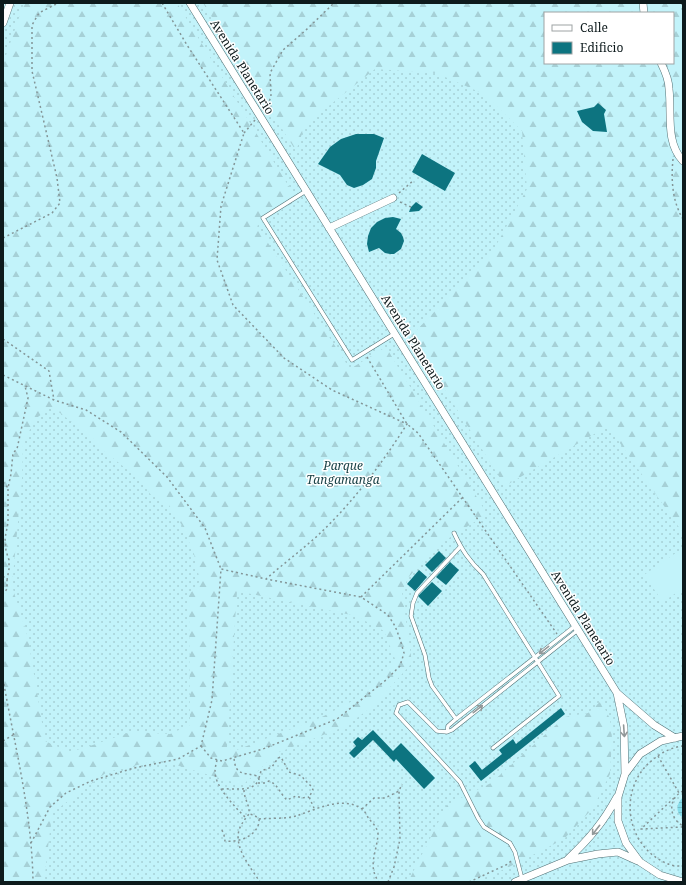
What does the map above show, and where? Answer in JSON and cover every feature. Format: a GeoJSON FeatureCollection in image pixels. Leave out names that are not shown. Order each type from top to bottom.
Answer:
{"type":"FeatureCollection","features":[{"type":"Feature","properties":{"kind":"street"},"geometry":{"type":"LineString","coordinates":[[3,23],[10,3]]}},
{"type":"Feature","properties":{"kind":"street","name":"Avenida Planetario"},"geometry":{"type":"LineString","coordinates":[[190,3],[617,693],[654,725],[675,738]]}},
{"type":"Feature","properties":{"kind":"street"},"geometry":{"type":"LineString","coordinates":[[661,64],[669,88],[671,135],[674,148],[683,161]]}},
{"type":"Feature","properties":{"kind":"street"},"geometry":{"type":"LineString","coordinates":[[329,228],[393,198]]}},
{"type":"Feature","properties":{"kind":"street","name":"Avenida Planetario"},"geometry":{"type":"LineString","coordinates":[[617,693],[624,727],[625,774]]}},
{"type":"Feature","properties":{"kind":"street"},"geometry":{"type":"LineString","coordinates":[[568,860],[588,840],[606,817],[618,797],[625,774],[640,754],[661,741],[683,736]]}},
{"type":"Feature","properties":{"kind":"street"},"geometry":{"type":"LineString","coordinates":[[618,797],[618,821],[626,843],[640,862]]}},
{"type":"Feature","properties":{"kind":"street"},"geometry":{"type":"LineString","coordinates":[[518,881],[568,860],[618,852],[640,862],[660,875],[683,882]]}},
{"type":"Feature","properties":{"kind":"lane"},"geometry":{"type":"LineString","coordinates":[[306,191],[263,218],[352,360],[394,334]]}},
{"type":"Feature","properties":{"kind":"lane"},"geometry":{"type":"LineString","coordinates":[[454,533],[460,547],[470,562],[482,574],[559,696],[493,748]]}},
{"type":"Feature","properties":{"kind":"lane"},"geometry":{"type":"LineString","coordinates":[[456,719],[432,686],[428,678],[425,655],[411,616],[413,603],[418,593],[460,547]]}},
{"type":"Feature","properties":{"kind":"lane"},"geometry":{"type":"LineString","coordinates":[[447,732],[448,726],[456,719],[560,638],[576,628]]}},
{"type":"Feature","properties":{"kind":"lane"},"geometry":{"type":"LineString","coordinates":[[518,881],[515,852],[510,843],[484,827],[460,782],[396,713],[399,705],[408,702],[437,731],[447,732],[452,730],[538,662],[576,628]]}},
{"type":"Feature","properties":{"kind":"path"},"geometry":{"type":"LineString","coordinates":[[3,238],[52,213],[60,202],[57,178],[32,72],[32,25],[39,13],[58,3]]}},
{"type":"Feature","properties":{"kind":"path"},"geometry":{"type":"LineString","coordinates":[[162,3],[187,45],[244,133]]}},
{"type":"Feature","properties":{"kind":"path"},"geometry":{"type":"LineString","coordinates":[[334,3],[283,50],[270,73],[271,96],[267,106],[244,133],[221,206],[217,260],[233,305],[284,358],[332,390],[408,424]]}},
{"type":"Feature","properties":{"kind":"path"},"geometry":{"type":"LineString","coordinates":[[682,3],[683,17]]}},
{"type":"Feature","properties":{"kind":"path"},"geometry":{"type":"LineString","coordinates":[[674,148],[672,173],[674,200],[683,219]]}},
{"type":"Feature","properties":{"kind":"path"},"geometry":{"type":"LineString","coordinates":[[411,207],[393,198],[414,180]]}},
{"type":"Feature","properties":{"kind":"path"},"geometry":{"type":"LineString","coordinates":[[3,339],[49,371],[54,400]]}},
{"type":"Feature","properties":{"kind":"path"},"geometry":{"type":"LineString","coordinates":[[364,352],[408,424],[418,433],[560,638]]}},
{"type":"Feature","properties":{"kind":"path"},"geometry":{"type":"LineString","coordinates":[[3,375],[54,400],[86,410],[121,432],[167,477],[204,528],[221,569],[212,700],[201,746],[178,758],[134,768],[91,781],[66,793],[50,807],[32,843]]}},
{"type":"Feature","properties":{"kind":"path"},"geometry":{"type":"LineString","coordinates":[[3,594],[7,589],[9,569],[5,538],[8,523],[8,488],[13,453],[17,449],[28,398],[25,385]]}},
{"type":"Feature","properties":{"kind":"path"},"geometry":{"type":"LineString","coordinates":[[266,579],[316,537],[349,503],[385,459],[408,424]]}},
{"type":"Feature","properties":{"kind":"path"},"geometry":{"type":"LineString","coordinates":[[3,482],[8,488]]}},
{"type":"Feature","properties":{"kind":"path"},"geometry":{"type":"LineString","coordinates":[[360,597],[463,498]]}},
{"type":"Feature","properties":{"kind":"path"},"geometry":{"type":"LineString","coordinates":[[201,746],[211,758],[222,761],[263,749],[337,719],[386,680],[400,666],[404,653],[395,626],[388,615],[360,597],[221,569]]}},
{"type":"Feature","properties":{"kind":"path"},"geometry":{"type":"LineString","coordinates":[[3,576],[7,580]]}},
{"type":"Feature","properties":{"kind":"path"},"geometry":{"type":"LineString","coordinates":[[3,679],[32,843],[33,882]]}},
{"type":"Feature","properties":{"kind":"path"},"geometry":{"type":"LineString","coordinates":[[3,740],[12,735]]}},
{"type":"Feature","properties":{"kind":"path"},"geometry":{"type":"LineString","coordinates":[[683,746],[662,752],[646,764],[635,780],[630,798],[630,819],[638,839],[652,854],[671,865],[683,866]]}},
{"type":"Feature","properties":{"kind":"path"},"geometry":{"type":"LineString","coordinates":[[658,756],[680,793]]}},
{"type":"Feature","properties":{"kind":"path"},"geometry":{"type":"LineString","coordinates":[[234,757],[235,764],[242,774],[251,774],[259,778]]}},
{"type":"Feature","properties":{"kind":"path"},"geometry":{"type":"LineString","coordinates":[[258,783],[261,771],[272,767],[278,758],[281,757],[289,772],[302,776],[305,782],[311,786],[313,790],[309,797]]}},
{"type":"Feature","properties":{"kind":"path"},"geometry":{"type":"LineString","coordinates":[[217,760],[215,772],[216,778],[232,804],[246,818]]}},
{"type":"Feature","properties":{"kind":"path"},"geometry":{"type":"LineString","coordinates":[[222,789],[232,788],[244,790],[258,783],[265,784],[269,781],[273,782],[282,796],[287,800],[296,796],[302,798],[309,797]]}},
{"type":"Feature","properties":{"kind":"path"},"geometry":{"type":"LineString","coordinates":[[388,882],[394,867],[400,839],[399,791],[402,784]]}},
{"type":"Feature","properties":{"kind":"path"},"geometry":{"type":"LineString","coordinates":[[244,790],[244,794],[249,805],[249,814],[242,822],[238,831],[238,840],[249,867],[260,882]]}},
{"type":"Feature","properties":{"kind":"path"},"geometry":{"type":"LineString","coordinates":[[362,809],[374,798],[385,798],[399,791]]}},
{"type":"Feature","properties":{"kind":"path"},"geometry":{"type":"LineString","coordinates":[[641,829],[683,791]]}},
{"type":"Feature","properties":{"kind":"path"},"geometry":{"type":"LineString","coordinates":[[309,797],[314,808]]}},
{"type":"Feature","properties":{"kind":"path"},"geometry":{"type":"LineString","coordinates":[[674,798],[671,807],[672,813],[678,822],[683,826]]}},
{"type":"Feature","properties":{"kind":"path"},"geometry":{"type":"LineString","coordinates":[[249,814],[259,818],[295,816],[314,808],[336,804],[352,805],[362,809],[374,824],[378,833],[372,868],[378,882]]}},
{"type":"Feature","properties":{"kind":"path"},"geometry":{"type":"LineString","coordinates":[[222,830],[225,841],[238,840],[253,834],[258,828],[259,818]]}},
{"type":"Feature","properties":{"kind":"path"},"geometry":{"type":"LineString","coordinates":[[635,831],[641,829],[683,826]]}},
{"type":"Feature","properties":{"kind":"path"},"geometry":{"type":"LineString","coordinates":[[469,882],[508,864],[512,860],[515,852]]}},
{"type":"Feature","properties":{"kind":"green space","name":"Parque Tangamanga"},"geometry":{"type":"Polygon","coordinates":[[[3,3],[683,3],[683,882],[3,882],[3,3]]]}},
{"type":"Feature","properties":{"kind":"green space"},"geometry":{"type":"Polygon","coordinates":[[[24,3],[177,3],[297,200],[257,226],[350,369],[386,347],[487,514],[435,547],[408,578],[402,592],[412,663],[373,706],[346,726],[277,753],[243,785],[159,760],[107,772],[52,813],[44,882],[3,882],[3,64],[24,3]],[[52,407],[35,419],[23,444],[22,479],[12,586],[28,638],[45,741],[69,752],[131,732],[170,734],[190,725],[189,595],[200,581],[194,554],[183,527],[169,505],[151,495],[140,480],[98,446],[92,437],[52,407]],[[237,591],[227,747],[234,751],[320,718],[364,695],[395,659],[384,631],[356,616],[237,591]]]}},
{"type":"Feature","properties":{"kind":"green space"},"geometry":{"type":"Polygon","coordinates":[[[203,3],[683,3],[683,533],[608,426],[505,486],[411,336],[493,251],[527,189],[522,131],[484,94],[436,73],[375,69],[305,125],[296,151],[203,3]]]}},
{"type":"Feature","properties":{"kind":"green space"},"geometry":{"type":"Polygon","coordinates":[[[683,548],[683,588],[663,602],[644,575],[683,548]]]}},
{"type":"Feature","properties":{"kind":"green space"},"geometry":{"type":"Polygon","coordinates":[[[601,701],[610,719],[612,738],[610,774],[593,808],[564,839],[507,868],[474,882],[408,882],[447,805],[491,783],[565,717],[588,713],[601,701]]]}},
{"type":"Feature","properties":{"kind":"shaded area"},"geometry":{"type":"Polygon","coordinates":[[[683,797],[683,818],[680,816],[677,808],[683,797]]]}},
{"type":"Feature","properties":{"kind":"building"},"geometry":{"type":"Polygon","coordinates":[[[598,103],[606,110],[604,114],[607,132],[593,131],[582,122],[577,111],[594,107],[598,103]]]}},
{"type":"Feature","properties":{"kind":"building"},"geometry":{"type":"Polygon","coordinates":[[[356,134],[374,134],[384,138],[376,161],[376,168],[372,179],[363,185],[354,188],[347,185],[340,175],[318,164],[330,147],[341,139],[356,134]]]}},
{"type":"Feature","properties":{"kind":"building"},"geometry":{"type":"Polygon","coordinates":[[[422,154],[455,173],[445,191],[412,172],[422,154]]]}},
{"type":"Feature","properties":{"kind":"building"},"geometry":{"type":"Polygon","coordinates":[[[416,202],[423,207],[419,211],[409,212],[411,207],[416,202]]]}},
{"type":"Feature","properties":{"kind":"building"},"geometry":{"type":"Polygon","coordinates":[[[393,217],[401,219],[396,229],[401,233],[404,241],[401,249],[394,254],[385,253],[379,248],[369,252],[367,244],[371,228],[377,222],[385,218],[393,217]]]}},
{"type":"Feature","properties":{"kind":"building"},"geometry":{"type":"Polygon","coordinates":[[[439,551],[446,558],[432,572],[425,565],[439,551]]]}},
{"type":"Feature","properties":{"kind":"building"},"geometry":{"type":"Polygon","coordinates":[[[450,562],[459,570],[446,585],[436,577],[450,562]]]}},
{"type":"Feature","properties":{"kind":"building"},"geometry":{"type":"Polygon","coordinates":[[[419,570],[427,577],[415,591],[407,584],[419,570]]]}},
{"type":"Feature","properties":{"kind":"building"},"geometry":{"type":"Polygon","coordinates":[[[432,582],[442,591],[428,606],[418,596],[432,582]]]}},
{"type":"Feature","properties":{"kind":"building"},"geometry":{"type":"Polygon","coordinates":[[[561,708],[565,714],[481,781],[469,766],[475,761],[482,770],[502,754],[499,750],[513,739],[516,744],[561,708]]]}},
{"type":"Feature","properties":{"kind":"building"},"geometry":{"type":"Polygon","coordinates":[[[373,730],[393,751],[401,743],[435,778],[424,789],[396,759],[394,762],[373,740],[354,758],[349,753],[356,746],[353,742],[358,737],[362,740],[373,730]]]}}]}
